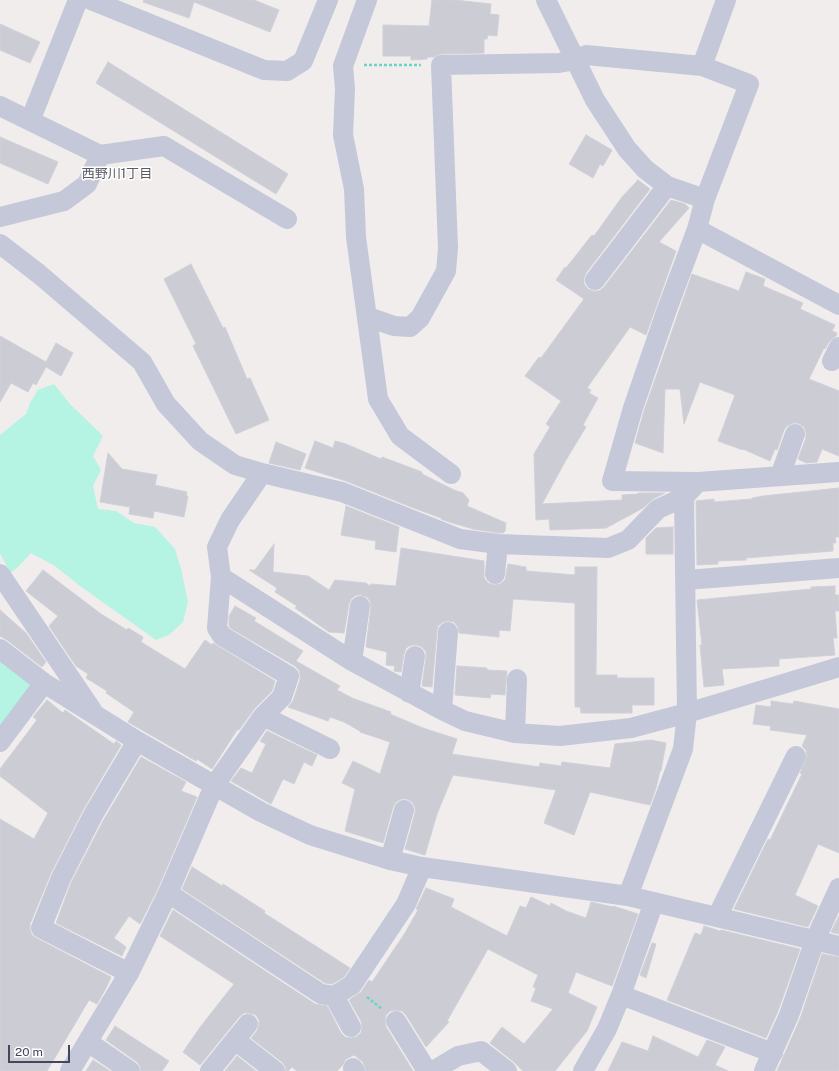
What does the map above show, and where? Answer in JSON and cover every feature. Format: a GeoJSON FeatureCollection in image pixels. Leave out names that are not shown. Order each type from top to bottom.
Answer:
{"type":"FeatureCollection","features":[{"type":"Feature","properties":{"kind":"street"},"geometry":{"type":"LineString","coordinates":[[30,121],[78,0]]}},
{"type":"Feature","properties":{"kind":"street"},"geometry":{"type":"LineString","coordinates":[[92,0],[264,70],[287,71],[303,61],[328,0]]}},
{"type":"Feature","properties":{"kind":"street"},"geometry":{"type":"LineString","coordinates":[[367,0],[343,66],[345,88],[343,135],[354,189],[356,238],[368,316],[378,399],[400,436],[451,474]]}},
{"type":"Feature","properties":{"kind":"street"},"geometry":{"type":"LineString","coordinates":[[546,0],[595,100],[627,149],[645,169],[667,186],[705,199]]}},
{"type":"Feature","properties":{"kind":"street"},"geometry":{"type":"LineString","coordinates":[[702,66],[726,0]]}},
{"type":"Feature","properties":{"kind":"street"},"geometry":{"type":"LineString","coordinates":[[368,316],[394,326],[410,327],[420,318],[446,271],[448,248],[441,65],[559,63],[575,60],[586,55],[702,66],[749,84],[705,199],[697,229],[666,312],[633,408],[612,481],[698,482],[839,472]]}},
{"type":"Feature","properties":{"kind":"street"},"geometry":{"type":"LineString","coordinates":[[0,106],[100,155],[164,146],[287,219]]}},
{"type":"Feature","properties":{"kind":"street"},"geometry":{"type":"LineString","coordinates":[[0,217],[64,201],[87,184],[100,155]]}},
{"type":"Feature","properties":{"kind":"street"},"geometry":{"type":"LineString","coordinates":[[595,280],[667,186]]}},
{"type":"Feature","properties":{"kind":"street"},"geometry":{"type":"LineString","coordinates":[[697,229],[839,305]]}},
{"type":"Feature","properties":{"kind":"street"},"geometry":{"type":"LineString","coordinates":[[0,244],[39,274],[142,362],[166,404],[200,441],[235,465],[342,492],[460,539],[498,544],[608,548],[628,540],[658,509],[684,497],[698,482]]}},
{"type":"Feature","properties":{"kind":"street"},"geometry":{"type":"LineString","coordinates":[[780,476],[795,434]]}},
{"type":"Feature","properties":{"kind":"street"},"geometry":{"type":"LineString","coordinates":[[70,1071],[129,973],[168,893],[214,786],[263,716],[282,697],[289,676],[222,636],[217,628],[221,577],[217,547],[230,520],[262,473]]}},
{"type":"Feature","properties":{"kind":"street"},"geometry":{"type":"LineString","coordinates":[[628,896],[683,749],[688,713],[684,497]]}},
{"type":"Feature","properties":{"kind":"street"},"geometry":{"type":"LineString","coordinates":[[495,574],[498,544]]}},
{"type":"Feature","properties":{"kind":"street"},"geometry":{"type":"LineString","coordinates":[[686,580],[839,568]]}},
{"type":"Feature","properties":{"kind":"street"},"geometry":{"type":"LineString","coordinates":[[0,574],[97,716]]}},
{"type":"Feature","properties":{"kind":"street"},"geometry":{"type":"LineString","coordinates":[[221,577],[352,661],[409,693],[465,722],[514,733],[560,736],[631,728],[688,713],[839,667]]}},
{"type":"Feature","properties":{"kind":"street"},"geometry":{"type":"LineString","coordinates":[[352,661],[360,606]]}},
{"type":"Feature","properties":{"kind":"street"},"geometry":{"type":"LineString","coordinates":[[442,710],[448,632]]}},
{"type":"Feature","properties":{"kind":"street"},"geometry":{"type":"LineString","coordinates":[[0,649],[44,683],[137,741],[261,812],[310,835],[390,860],[422,867],[628,896],[839,946]]}},
{"type":"Feature","properties":{"kind":"street"},"geometry":{"type":"LineString","coordinates":[[409,693],[415,656]]}},
{"type":"Feature","properties":{"kind":"street"},"geometry":{"type":"LineString","coordinates":[[514,733],[517,679]]}},
{"type":"Feature","properties":{"kind":"street"},"geometry":{"type":"LineString","coordinates":[[0,742],[44,683]]}},
{"type":"Feature","properties":{"kind":"street"},"geometry":{"type":"LineString","coordinates":[[263,716],[330,749]]}},
{"type":"Feature","properties":{"kind":"street"},"geometry":{"type":"LineString","coordinates":[[129,973],[41,928],[61,878],[92,814],[137,741]]}},
{"type":"Feature","properties":{"kind":"street"},"geometry":{"type":"LineString","coordinates":[[717,917],[796,756]]}},
{"type":"Feature","properties":{"kind":"street"},"geometry":{"type":"LineString","coordinates":[[390,860],[404,810]]}},
{"type":"Feature","properties":{"kind":"street"},"geometry":{"type":"LineString","coordinates":[[168,893],[321,994],[334,996],[352,985],[406,904],[422,867]]}},
{"type":"Feature","properties":{"kind":"street"},"geometry":{"type":"LineString","coordinates":[[620,996],[769,1066],[789,1015],[815,940],[839,888]]}},
{"type":"Feature","properties":{"kind":"street"},"geometry":{"type":"LineString","coordinates":[[584,1071],[607,1029],[654,902]]}},
{"type":"Feature","properties":{"kind":"street"},"geometry":{"type":"LineString","coordinates":[[334,996],[350,1028]]}},
{"type":"Feature","properties":{"kind":"street"},"geometry":{"type":"LineString","coordinates":[[396,1021],[427,1071]]}},
{"type":"Feature","properties":{"kind":"street"},"geometry":{"type":"LineString","coordinates":[[210,1071],[248,1024]]}},
{"type":"Feature","properties":{"kind":"street"},"geometry":{"type":"LineString","coordinates":[[235,1040],[275,1071]]}},
{"type":"Feature","properties":{"kind":"street"},"geometry":{"type":"LineString","coordinates":[[88,1042],[130,1071]]}},
{"type":"Feature","properties":{"kind":"street"},"geometry":{"type":"LineString","coordinates":[[433,1071],[458,1056],[481,1051],[507,1071]]}},
{"type":"Feature","properties":{"kind":"path"},"geometry":{"type":"LineString","coordinates":[[343,66],[441,65]]}},
{"type":"Feature","properties":{"kind":"path"},"geometry":{"type":"LineString","coordinates":[[352,985],[396,1021]]}},
{"type":"Feature","properties":{"kind":"green space"},"geometry":{"type":"Polygon","coordinates":[[[54,384],[70,404],[103,436],[93,456],[101,470],[93,486],[98,509],[116,511],[134,523],[155,527],[175,549],[188,602],[183,622],[169,635],[156,640],[80,586],[55,566],[31,553],[10,573],[0,553],[0,435],[26,414],[30,403],[38,390],[54,384]]]}},
{"type":"Feature","properties":{"kind":"green space"},"geometry":{"type":"Polygon","coordinates":[[[0,657],[36,687],[0,733],[0,657]]]}},
{"type":"Feature","properties":{"kind":"building"},"geometry":{"type":"Polygon","coordinates":[[[144,0],[254,0],[279,10],[270,32],[194,2],[189,18],[143,2],[144,0]]]}},
{"type":"Feature","properties":{"kind":"building"},"geometry":{"type":"Polygon","coordinates":[[[432,0],[455,0],[491,4],[490,14],[499,15],[497,36],[488,35],[487,39],[484,39],[484,53],[441,54],[433,57],[427,57],[427,59],[411,60],[411,56],[383,56],[383,25],[429,26],[432,0]]]}},
{"type":"Feature","properties":{"kind":"building"},"geometry":{"type":"Polygon","coordinates":[[[0,24],[40,42],[30,63],[0,50],[0,24]]]}},
{"type":"Feature","properties":{"kind":"building"},"geometry":{"type":"Polygon","coordinates":[[[108,62],[288,174],[276,194],[96,83],[108,62]]]}},
{"type":"Feature","properties":{"kind":"building"},"geometry":{"type":"Polygon","coordinates":[[[586,135],[612,150],[603,166],[600,164],[593,178],[569,164],[586,135]]]}},
{"type":"Feature","properties":{"kind":"building"},"geometry":{"type":"Polygon","coordinates":[[[0,137],[58,162],[48,184],[0,163],[0,137]]]}},
{"type":"Feature","properties":{"kind":"building"},"geometry":{"type":"Polygon","coordinates":[[[638,180],[650,189],[586,273],[584,284],[588,289],[599,291],[604,287],[671,200],[685,204],[689,208],[659,242],[676,251],[646,335],[630,327],[587,388],[591,390],[589,393],[598,398],[583,425],[586,427],[542,504],[622,500],[622,495],[638,493],[665,493],[653,499],[643,508],[606,528],[550,530],[549,519],[536,520],[534,454],[550,427],[546,424],[561,401],[525,376],[539,357],[541,358],[584,299],[556,280],[592,235],[594,236],[622,197],[638,180]]]}},
{"type":"Feature","properties":{"kind":"building"},"geometry":{"type":"Polygon","coordinates":[[[191,264],[223,328],[225,327],[247,379],[250,378],[269,420],[236,434],[193,346],[196,344],[164,279],[191,264]]]}},
{"type":"Feature","properties":{"kind":"building"},"geometry":{"type":"Polygon","coordinates":[[[746,272],[765,279],[763,286],[803,303],[800,309],[835,325],[832,331],[837,333],[836,336],[829,342],[825,349],[824,348],[809,379],[839,391],[839,456],[822,449],[817,462],[806,463],[798,459],[806,438],[806,432],[804,427],[798,423],[793,423],[787,426],[784,430],[777,450],[775,449],[770,461],[743,449],[718,441],[735,395],[700,382],[684,424],[680,389],[665,389],[663,453],[635,443],[644,411],[692,274],[739,291],[746,272]]]}},
{"type":"Feature","properties":{"kind":"building"},"geometry":{"type":"Polygon","coordinates":[[[0,336],[46,362],[56,343],[73,353],[61,376],[46,367],[36,385],[33,383],[28,392],[11,383],[0,402],[0,336]]]}},
{"type":"Feature","properties":{"kind":"building"},"geometry":{"type":"Polygon","coordinates":[[[315,441],[333,448],[335,441],[346,444],[381,459],[382,457],[422,472],[422,474],[463,493],[469,500],[467,506],[506,523],[505,531],[503,533],[499,533],[473,529],[449,522],[346,481],[305,468],[315,441]]]}},
{"type":"Feature","properties":{"kind":"building"},"geometry":{"type":"Polygon","coordinates":[[[276,442],[306,454],[300,470],[269,463],[276,442]]]}},
{"type":"Feature","properties":{"kind":"building"},"geometry":{"type":"Polygon","coordinates":[[[108,453],[122,469],[157,475],[155,485],[187,492],[186,496],[188,496],[184,517],[154,511],[153,518],[129,514],[130,507],[100,502],[108,453]]]}},
{"type":"Feature","properties":{"kind":"building"},"geometry":{"type":"Polygon","coordinates":[[[839,488],[839,537],[835,537],[836,543],[833,543],[833,551],[746,558],[746,560],[718,561],[718,564],[697,565],[696,501],[714,499],[714,502],[752,499],[763,496],[839,488]]]}},
{"type":"Feature","properties":{"kind":"building"},"geometry":{"type":"Polygon","coordinates":[[[346,506],[399,527],[396,552],[375,549],[376,541],[341,535],[346,506]]]}},
{"type":"Feature","properties":{"kind":"building"},"geometry":{"type":"Polygon","coordinates":[[[673,527],[673,554],[646,554],[646,538],[656,528],[673,527]]]}},
{"type":"Feature","properties":{"kind":"building"},"geometry":{"type":"Polygon","coordinates":[[[274,544],[273,572],[308,576],[329,590],[335,580],[366,583],[370,586],[371,584],[396,586],[401,548],[484,561],[484,578],[488,583],[494,585],[500,584],[505,580],[508,564],[526,567],[526,571],[575,575],[575,567],[597,567],[596,675],[617,675],[617,678],[654,678],[654,705],[632,705],[632,713],[581,713],[580,707],[575,707],[575,603],[513,599],[510,631],[499,630],[499,637],[459,633],[458,627],[454,622],[443,622],[438,626],[437,631],[432,687],[422,686],[426,652],[422,647],[411,645],[406,648],[401,672],[394,671],[395,666],[386,665],[387,652],[366,647],[371,607],[370,601],[367,597],[356,595],[351,599],[344,633],[329,632],[295,608],[297,606],[275,592],[277,588],[249,570],[255,570],[274,544]]]}},
{"type":"Feature","properties":{"kind":"building"},"geometry":{"type":"Polygon","coordinates":[[[43,570],[101,614],[127,630],[128,628],[143,637],[141,642],[185,669],[205,640],[212,645],[213,643],[275,681],[272,691],[254,709],[239,730],[237,730],[212,769],[197,759],[196,761],[128,722],[134,712],[106,693],[107,691],[86,678],[88,674],[76,666],[49,626],[58,616],[26,591],[43,570]]]}},
{"type":"Feature","properties":{"kind":"building"},"geometry":{"type":"Polygon","coordinates":[[[835,586],[835,595],[839,595],[839,611],[835,611],[837,638],[833,638],[835,655],[779,659],[779,666],[722,669],[724,685],[704,687],[700,645],[702,645],[697,600],[811,589],[811,587],[835,586]]]}},
{"type":"Feature","properties":{"kind":"building"},"geometry":{"type":"Polygon","coordinates":[[[235,606],[256,618],[254,621],[303,651],[296,661],[340,686],[337,690],[352,698],[391,712],[390,714],[423,728],[457,739],[452,754],[539,767],[540,763],[561,766],[562,762],[610,768],[615,744],[651,740],[666,743],[661,771],[650,805],[590,792],[574,835],[544,823],[556,790],[453,775],[437,814],[425,855],[405,849],[415,813],[415,807],[412,802],[407,799],[401,799],[396,802],[393,807],[383,843],[345,831],[355,789],[342,783],[353,761],[380,774],[390,742],[360,732],[344,722],[330,717],[328,721],[288,707],[293,701],[300,680],[299,670],[295,666],[230,628],[229,616],[235,606]]]}},
{"type":"Feature","properties":{"kind":"building"},"geometry":{"type":"Polygon","coordinates":[[[0,610],[26,633],[46,662],[42,667],[0,636],[0,610]]]}},
{"type":"Feature","properties":{"kind":"building"},"geometry":{"type":"Polygon","coordinates":[[[457,666],[507,671],[505,695],[491,694],[490,698],[455,695],[457,666]]]}},
{"type":"Feature","properties":{"kind":"building"},"geometry":{"type":"Polygon","coordinates":[[[47,700],[63,713],[65,710],[114,744],[116,741],[121,745],[83,810],[51,873],[30,924],[30,930],[32,935],[36,938],[111,977],[97,1004],[89,1000],[47,1071],[0,1071],[0,819],[34,839],[48,813],[0,776],[0,769],[37,720],[33,717],[47,700]]]}},
{"type":"Feature","properties":{"kind":"building"},"geometry":{"type":"Polygon","coordinates":[[[771,701],[793,704],[794,701],[839,709],[839,853],[818,844],[795,895],[818,906],[808,927],[734,909],[802,774],[800,773],[807,756],[806,750],[802,746],[807,735],[770,730],[771,726],[753,724],[756,705],[771,707],[771,701]]]}},
{"type":"Feature","properties":{"kind":"building"},"geometry":{"type":"Polygon","coordinates":[[[267,731],[317,755],[312,766],[304,762],[294,784],[283,779],[271,804],[231,781],[241,768],[252,773],[266,744],[260,741],[267,731]]]}},
{"type":"Feature","properties":{"kind":"building"},"geometry":{"type":"Polygon","coordinates":[[[141,757],[186,782],[181,791],[197,797],[158,888],[140,924],[129,916],[114,938],[126,947],[122,956],[56,923],[71,883],[103,821],[141,757]]]}},
{"type":"Feature","properties":{"kind":"building"},"geometry":{"type":"Polygon","coordinates":[[[192,867],[222,886],[223,884],[265,911],[264,913],[350,968],[344,977],[332,984],[325,983],[182,889],[192,867]]]}},
{"type":"Feature","properties":{"kind":"building"},"geometry":{"type":"Polygon","coordinates":[[[426,888],[454,899],[451,907],[507,936],[520,906],[526,908],[531,897],[550,906],[551,903],[566,911],[586,918],[591,902],[613,906],[638,914],[612,986],[576,972],[568,993],[597,1007],[587,1031],[555,1071],[523,1071],[490,1043],[502,1027],[524,1044],[553,1009],[531,1001],[536,988],[533,987],[538,975],[488,949],[447,1021],[449,1022],[426,1047],[402,1011],[390,1011],[386,1015],[386,1027],[413,1071],[366,1071],[363,1062],[354,1055],[346,1059],[337,1071],[297,1071],[292,1067],[286,1071],[282,1062],[251,1038],[257,1031],[259,1020],[256,1015],[249,1013],[244,1013],[239,1017],[200,1065],[183,1052],[234,984],[160,936],[173,910],[315,1004],[327,1006],[341,1033],[345,1037],[351,1038],[356,1037],[361,1033],[362,1027],[361,1021],[349,1000],[361,992],[369,980],[372,982],[405,933],[418,910],[416,909],[426,888]]]}},
{"type":"Feature","properties":{"kind":"building"},"geometry":{"type":"Polygon","coordinates":[[[839,916],[839,934],[831,932],[839,916]]]}},
{"type":"Feature","properties":{"kind":"building"},"geometry":{"type":"Polygon","coordinates":[[[704,926],[800,949],[778,1011],[766,1038],[667,1000],[695,933],[701,935],[704,926]]]}},
{"type":"Feature","properties":{"kind":"building"},"geometry":{"type":"Polygon","coordinates":[[[652,943],[656,944],[646,978],[640,975],[652,943]]]}},
{"type":"Feature","properties":{"kind":"building"},"geometry":{"type":"Polygon","coordinates":[[[822,954],[839,957],[839,1071],[777,1071],[800,1019],[822,954]]]}},
{"type":"Feature","properties":{"kind":"building"},"geometry":{"type":"Polygon","coordinates":[[[115,1026],[169,1061],[162,1071],[141,1071],[137,1062],[106,1040],[115,1026]]]}},
{"type":"Feature","properties":{"kind":"building"},"geometry":{"type":"Polygon","coordinates":[[[653,1036],[698,1057],[707,1040],[725,1047],[715,1065],[728,1071],[608,1071],[622,1042],[648,1051],[653,1036]]]}},
{"type":"Feature","properties":{"kind":"building"},"geometry":{"type":"Polygon","coordinates":[[[237,1056],[256,1071],[225,1071],[237,1056]]]}},
{"type":"Feature","properties":{"kind":"building"},"geometry":{"type":"Polygon","coordinates":[[[93,1060],[110,1071],[86,1071],[93,1060]]]}},
{"type":"Feature","properties":{"kind":"district","name":"西野川1丁目"},"geometry":{"type":"Point","coordinates":[117,174]}}]}
